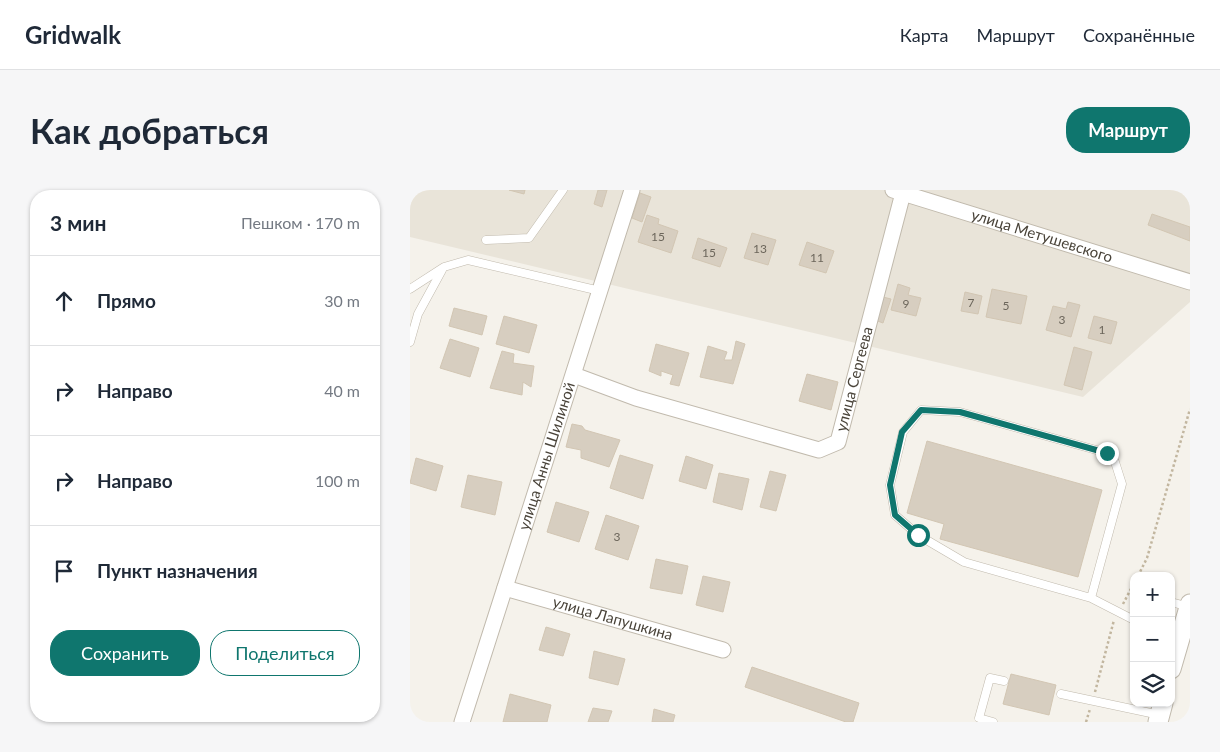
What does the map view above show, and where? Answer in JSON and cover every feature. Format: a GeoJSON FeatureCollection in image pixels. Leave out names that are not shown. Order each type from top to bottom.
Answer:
{"type":"FeatureCollection","features":[{"type":"Feature","properties":{"kind":"street","name":"улица Анны Шилиной"},"geometry":{"type":"LineString","coordinates":[[462,722],[632,190]]}},
{"type":"Feature","properties":{"kind":"street","name":"улица Метушевского"},"geometry":{"type":"LineString","coordinates":[[898,192],[1190,282]]}},
{"type":"Feature","properties":{"kind":"street","name":"улица Сергеева"},"geometry":{"type":"LineString","coordinates":[[574,375],[636,398],[819,450],[838,442],[898,192]]}},
{"type":"Feature","properties":{"kind":"street","name":"улица Лапушкина"},"geometry":{"type":"LineString","coordinates":[[505,588],[723,650]]}},
{"type":"Feature","properties":{"kind":"street"},"geometry":{"type":"LineString","coordinates":[[1172,662],[1183,604]]}},
{"type":"Feature","properties":{"kind":"lane"},"geometry":{"type":"LineString","coordinates":[[486,240],[529,238],[564,190]]}},
{"type":"Feature","properties":{"kind":"lane"},"geometry":{"type":"LineString","coordinates":[[410,290],[444,266],[468,260],[600,291]]}},
{"type":"Feature","properties":{"kind":"lane"},"geometry":{"type":"LineString","coordinates":[[410,342],[418,314],[444,266]]}},
{"type":"Feature","properties":{"kind":"lane"},"geometry":{"type":"LineString","coordinates":[[1091,598],[1122,484],[1115,462],[1107,453],[960,412],[921,410],[902,432],[890,485],[895,515],[918,535],[964,562],[1091,598],[1130,618]]}},
{"type":"Feature","properties":{"kind":"lane"},"geometry":{"type":"LineString","coordinates":[[993,722],[979,718],[990,678],[1004,681]]}},
{"type":"Feature","properties":{"kind":"lane"},"geometry":{"type":"LineString","coordinates":[[1061,694],[1160,713]]}},
{"type":"Feature","properties":{"kind":"path"},"geometry":{"type":"LineString","coordinates":[[1140,572],[1147,558],[1190,409]]}},
{"type":"Feature","properties":{"kind":"path"},"geometry":{"type":"LineString","coordinates":[[1086,722],[1118,613],[1130,590]]}},
{"type":"Feature","properties":{"kind":"shaded area"},"geometry":{"type":"Polygon","coordinates":[[[410,190],[1190,190],[1190,302],[1083,397],[410,237],[410,190]]]}},
{"type":"Feature","properties":{"kind":"building"},"geometry":{"type":"Polygon","coordinates":[[[509,190],[525,190],[524,194],[509,190]]]}},
{"type":"Feature","properties":{"kind":"building"},"geometry":{"type":"Polygon","coordinates":[[[598,190],[607,190],[602,207],[594,204],[598,190]]]}},
{"type":"Feature","properties":{"kind":"building"},"geometry":{"type":"Polygon","coordinates":[[[640,193],[651,197],[642,222],[632,218],[640,193]]]}},
{"type":"Feature","properties":{"kind":"building"},"geometry":{"type":"Polygon","coordinates":[[[1152,214],[1190,227],[1190,241],[1148,225],[1152,214]]]}},
{"type":"Feature","properties":{"kind":"building"},"geometry":{"type":"Polygon","coordinates":[[[647,215],[659,219],[658,224],[678,231],[671,253],[638,242],[647,215]]]}},
{"type":"Feature","properties":{"kind":"building"},"geometry":{"type":"Polygon","coordinates":[[[752,233],[776,240],[768,265],[744,258],[752,233]]]}},
{"type":"Feature","properties":{"kind":"building"},"geometry":{"type":"Polygon","coordinates":[[[698,238],[727,248],[720,267],[692,258],[698,238]]]}},
{"type":"Feature","properties":{"kind":"building"},"geometry":{"type":"Polygon","coordinates":[[[807,242],[834,251],[826,273],[799,265],[807,242]]]}},
{"type":"Feature","properties":{"kind":"building"},"geometry":{"type":"Polygon","coordinates":[[[898,284],[910,288],[908,295],[921,298],[916,316],[891,310],[898,284]]]}},
{"type":"Feature","properties":{"kind":"building"},"geometry":{"type":"Polygon","coordinates":[[[992,289],[1027,296],[1021,324],[986,317],[992,289]]]}},
{"type":"Feature","properties":{"kind":"building"},"geometry":{"type":"Polygon","coordinates":[[[965,292],[982,296],[978,314],[961,311],[965,292]]]}},
{"type":"Feature","properties":{"kind":"building"},"geometry":{"type":"Polygon","coordinates":[[[879,296],[891,299],[883,323],[872,319],[879,296]]]}},
{"type":"Feature","properties":{"kind":"building"},"geometry":{"type":"Polygon","coordinates":[[[1068,302],[1080,305],[1071,337],[1046,330],[1053,306],[1066,309],[1068,302]]]}},
{"type":"Feature","properties":{"kind":"building"},"geometry":{"type":"Polygon","coordinates":[[[454,308],[487,316],[482,335],[449,326],[454,308]]]}},
{"type":"Feature","properties":{"kind":"building"},"geometry":{"type":"Polygon","coordinates":[[[504,316],[537,325],[529,353],[496,344],[504,316]]]}},
{"type":"Feature","properties":{"kind":"building"},"geometry":{"type":"Polygon","coordinates":[[[1094,316],[1117,322],[1111,344],[1088,338],[1094,316]]]}},
{"type":"Feature","properties":{"kind":"building"},"geometry":{"type":"Polygon","coordinates":[[[450,339],[479,348],[470,377],[440,368],[450,339]]]}},
{"type":"Feature","properties":{"kind":"building"},"geometry":{"type":"Polygon","coordinates":[[[736,341],[745,344],[733,384],[700,377],[708,346],[727,352],[724,360],[732,360],[736,341]]]}},
{"type":"Feature","properties":{"kind":"building"},"geometry":{"type":"Polygon","coordinates":[[[656,344],[689,353],[679,386],[670,384],[673,375],[661,371],[661,376],[649,371],[656,344]]]}},
{"type":"Feature","properties":{"kind":"building"},"geometry":{"type":"Polygon","coordinates":[[[1074,347],[1092,352],[1082,390],[1064,385],[1074,347]]]}},
{"type":"Feature","properties":{"kind":"building"},"geometry":{"type":"Polygon","coordinates":[[[502,351],[514,354],[513,363],[534,366],[531,387],[523,382],[522,395],[490,388],[502,351]]]}},
{"type":"Feature","properties":{"kind":"building"},"geometry":{"type":"Polygon","coordinates":[[[807,374],[838,382],[831,410],[799,401],[807,374]]]}},
{"type":"Feature","properties":{"kind":"building"},"geometry":{"type":"Polygon","coordinates":[[[572,424],[582,426],[585,430],[620,440],[609,467],[581,458],[581,450],[566,447],[572,424]]]}},
{"type":"Feature","properties":{"kind":"building"},"geometry":{"type":"Polygon","coordinates":[[[927,441],[1102,490],[1078,577],[940,539],[944,524],[907,513],[927,441]]]}},
{"type":"Feature","properties":{"kind":"building"},"geometry":{"type":"Polygon","coordinates":[[[620,455],[653,465],[643,499],[610,488],[620,455]]]}},
{"type":"Feature","properties":{"kind":"building"},"geometry":{"type":"Polygon","coordinates":[[[686,456],[713,465],[706,489],[679,481],[686,456]]]}},
{"type":"Feature","properties":{"kind":"building"},"geometry":{"type":"Polygon","coordinates":[[[416,458],[443,466],[436,491],[410,483],[416,458]]]}},
{"type":"Feature","properties":{"kind":"building"},"geometry":{"type":"Polygon","coordinates":[[[770,471],[786,475],[776,511],[760,507],[770,471]]]}},
{"type":"Feature","properties":{"kind":"building"},"geometry":{"type":"Polygon","coordinates":[[[719,473],[749,479],[742,510],[713,502],[719,473]]]}},
{"type":"Feature","properties":{"kind":"building"},"geometry":{"type":"Polygon","coordinates":[[[468,475],[502,482],[495,515],[461,507],[468,475]]]}},
{"type":"Feature","properties":{"kind":"building"},"geometry":{"type":"Polygon","coordinates":[[[556,502],[589,512],[579,542],[547,532],[556,502]]]}},
{"type":"Feature","properties":{"kind":"building"},"geometry":{"type":"Polygon","coordinates":[[[606,515],[639,526],[628,560],[595,549],[606,515]]]}},
{"type":"Feature","properties":{"kind":"building"},"geometry":{"type":"Polygon","coordinates":[[[656,559],[688,566],[682,594],[650,588],[656,559]]]}},
{"type":"Feature","properties":{"kind":"building"},"geometry":{"type":"Polygon","coordinates":[[[703,576],[730,582],[723,612],[696,605],[703,576]]]}},
{"type":"Feature","properties":{"kind":"building"},"geometry":{"type":"Polygon","coordinates":[[[546,627],[570,634],[563,656],[539,650],[546,627]]]}},
{"type":"Feature","properties":{"kind":"building"},"geometry":{"type":"Polygon","coordinates":[[[594,651],[625,659],[618,685],[589,678],[594,651]]]}},
{"type":"Feature","properties":{"kind":"building"},"geometry":{"type":"Polygon","coordinates":[[[752,667],[859,703],[853,722],[846,722],[745,687],[752,667]]]}},
{"type":"Feature","properties":{"kind":"building"},"geometry":{"type":"Polygon","coordinates":[[[1011,674],[1056,685],[1049,715],[1003,704],[1011,674]]]}},
{"type":"Feature","properties":{"kind":"building"},"geometry":{"type":"Polygon","coordinates":[[[510,694],[551,705],[547,722],[503,722],[510,694]]]}},
{"type":"Feature","properties":{"kind":"building"},"geometry":{"type":"Polygon","coordinates":[[[593,708],[612,711],[608,722],[588,722],[593,708]]]}},
{"type":"Feature","properties":{"kind":"building"},"geometry":{"type":"Polygon","coordinates":[[[654,709],[675,715],[673,722],[652,722],[654,709]]]}},
{"type":"Feature","properties":{"kind":"route"},"geometry":{"type":"LineString","coordinates":[[918,535],[895,515],[890,485],[902,432],[921,410],[960,412],[1107,453]]}}]}
